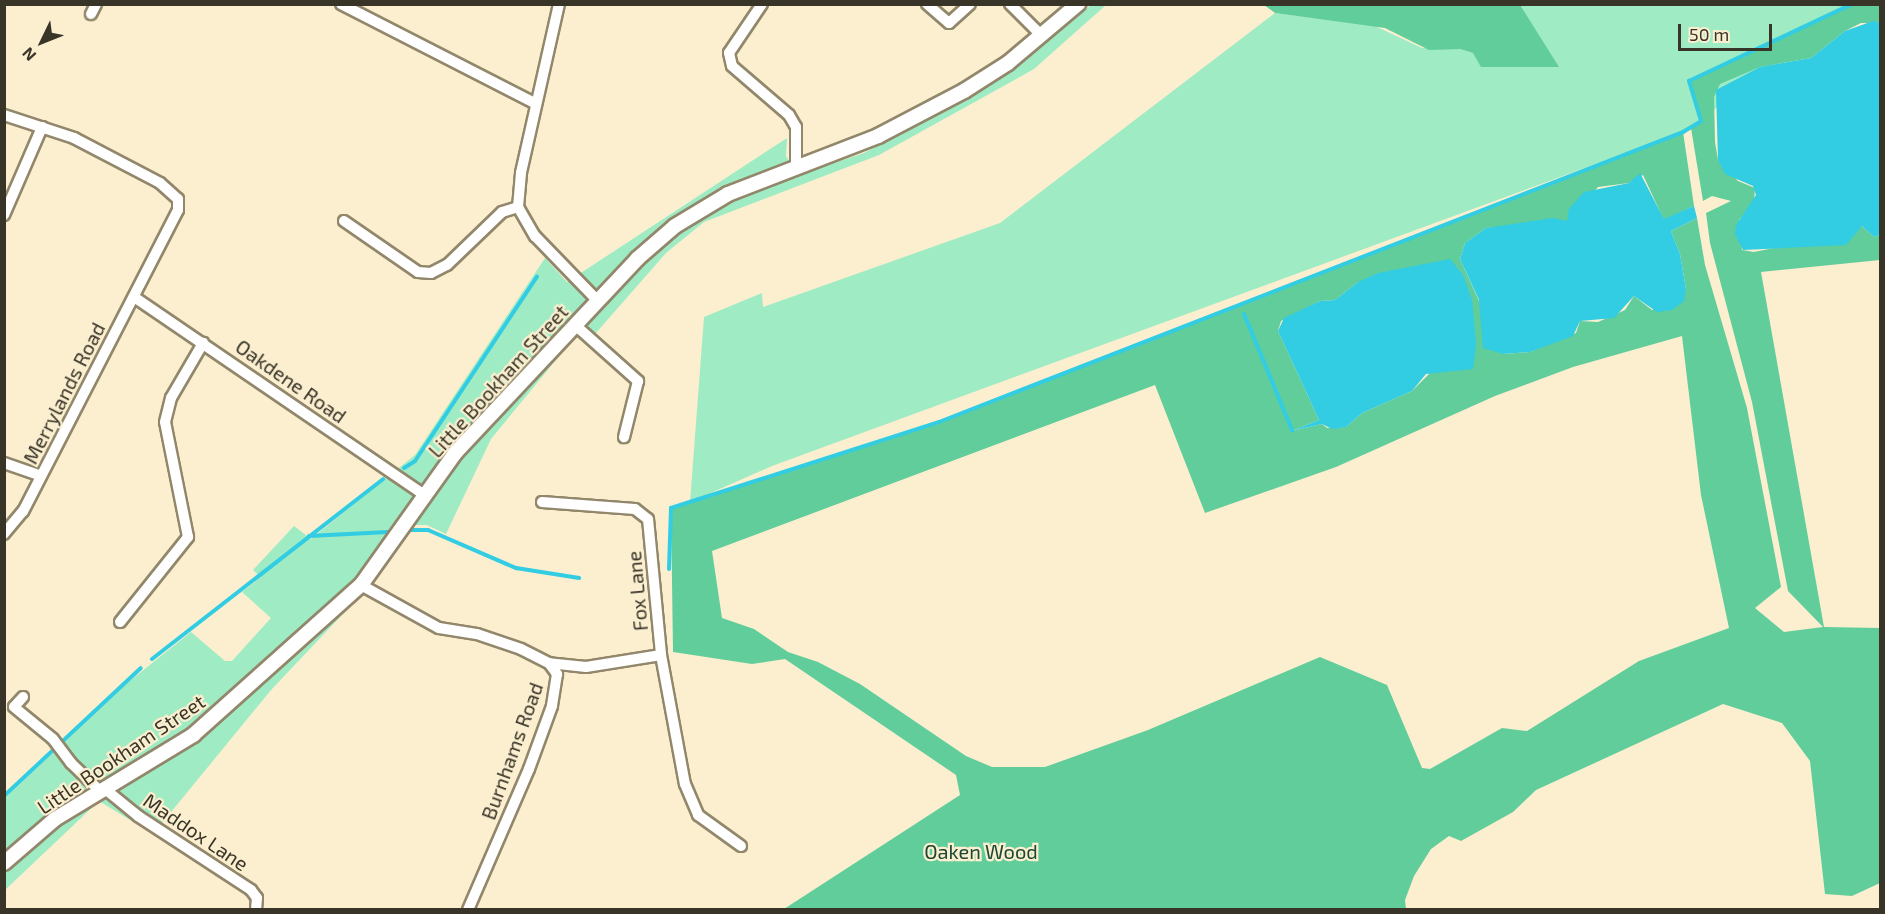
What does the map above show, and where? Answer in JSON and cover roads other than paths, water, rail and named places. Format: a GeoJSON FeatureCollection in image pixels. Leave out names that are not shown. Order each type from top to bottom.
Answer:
{"type":"FeatureCollection","features":[{"type":"Feature","properties":{"kind":"street"},"geometry":{"type":"LineString","coordinates":[[341,4],[536,104]]}},
{"type":"Feature","properties":{"kind":"street"},"geometry":{"type":"LineString","coordinates":[[560,4],[536,104],[518,207],[535,236],[597,300]]}},
{"type":"Feature","properties":{"kind":"street"},"geometry":{"type":"LineString","coordinates":[[762,4],[729,53],[732,66],[789,115],[796,127],[795,166]]}},
{"type":"Feature","properties":{"kind":"street"},"geometry":{"type":"LineString","coordinates":[[923,6],[950,23],[970,4]]}},
{"type":"Feature","properties":{"kind":"street"},"geometry":{"type":"LineString","coordinates":[[1010,4],[1042,36]]}},
{"type":"Feature","properties":{"kind":"street","name":"Little Bookham Street"},"geometry":{"type":"LineString","coordinates":[[4,863],[55,819],[193,735],[361,585],[456,452],[597,300],[675,226],[728,194],[795,166],[878,136],[964,91],[1042,36],[1078,4]]}},
{"type":"Feature","properties":{"kind":"street","name":"Merrylands Road"},"geometry":{"type":"LineString","coordinates":[[4,115],[42,127],[104,152],[166,186],[178,199],[178,210],[23,511],[4,534]]}},
{"type":"Feature","properties":{"kind":"street"},"geometry":{"type":"LineString","coordinates":[[4,215],[42,127]]}},
{"type":"Feature","properties":{"kind":"street"},"geometry":{"type":"LineString","coordinates":[[344,221],[418,272],[431,273],[447,265],[502,212],[518,207]]}},
{"type":"Feature","properties":{"kind":"street","name":"Oakdene Road"},"geometry":{"type":"LineString","coordinates":[[134,297],[426,496]]}},
{"type":"Feature","properties":{"kind":"street"},"geometry":{"type":"LineString","coordinates":[[574,324],[638,381],[624,437]]}},
{"type":"Feature","properties":{"kind":"street"},"geometry":{"type":"LineString","coordinates":[[120,622],[188,537],[165,422],[171,398],[203,343]]}},
{"type":"Feature","properties":{"kind":"street"},"geometry":{"type":"LineString","coordinates":[[4,462],[41,476]]}},
{"type":"Feature","properties":{"kind":"street","name":"Fox Lane"},"geometry":{"type":"LineString","coordinates":[[543,502],[635,509],[648,519],[661,656],[586,667],[549,663]]}},
{"type":"Feature","properties":{"kind":"street","name":"Burnhams Road"},"geometry":{"type":"LineString","coordinates":[[361,585],[439,628],[506,642],[549,663],[557,678],[552,706],[468,909]]}},
{"type":"Feature","properties":{"kind":"street"},"geometry":{"type":"LineString","coordinates":[[661,656],[685,784],[698,814],[741,846]]}},
{"type":"Feature","properties":{"kind":"street","name":"Maddox Lane"},"geometry":{"type":"LineString","coordinates":[[23,697],[15,706],[53,739],[60,749],[103,790],[157,829],[250,890],[257,898],[256,909]]}},
{"type":"Feature","properties":{"kind":"water"},"geometry":{"type":"Polygon","coordinates":[[[1873,21],[1880,23],[1880,235],[1874,237],[1862,226],[1846,245],[1743,250],[1735,234],[1736,225],[1756,195],[1753,186],[1725,174],[1718,160],[1716,90],[1760,67],[1811,58],[1845,31],[1873,21]]]}},
{"type":"Feature","properties":{"kind":"water"},"geometry":{"type":"Polygon","coordinates":[[[1640,173],[1664,219],[1694,206],[1697,218],[1671,231],[1680,254],[1686,289],[1684,301],[1672,310],[1657,312],[1634,296],[1614,318],[1580,321],[1573,336],[1530,352],[1503,354],[1483,348],[1479,300],[1460,259],[1465,243],[1486,228],[1553,218],[1567,221],[1569,209],[1584,192],[1629,183],[1640,173]]]}},
{"type":"Feature","properties":{"kind":"water"},"geometry":{"type":"Polygon","coordinates":[[[1450,259],[1463,275],[1472,300],[1476,344],[1473,369],[1426,374],[1412,391],[1362,413],[1346,427],[1332,429],[1322,424],[1292,431],[1319,420],[1278,331],[1284,318],[1320,301],[1335,300],[1358,282],[1378,273],[1450,259]]]}},
{"type":"Feature","properties":{"kind":"waterway"},"geometry":{"type":"LineString","coordinates":[[669,569],[671,508],[939,422],[1683,132],[1701,121],[1689,81],[1852,4]]}},
{"type":"Feature","properties":{"kind":"waterway"},"geometry":{"type":"LineString","coordinates":[[404,468],[415,461],[537,277]]}},
{"type":"Feature","properties":{"kind":"waterway"},"geometry":{"type":"LineString","coordinates":[[1244,314],[1292,430]]}},
{"type":"Feature","properties":{"kind":"waterway"},"geometry":{"type":"LineString","coordinates":[[152,659],[383,479]]}},
{"type":"Feature","properties":{"kind":"waterway"},"geometry":{"type":"LineString","coordinates":[[411,530],[428,530],[516,568],[579,578]]}},
{"type":"Feature","properties":{"kind":"waterway"},"geometry":{"type":"LineString","coordinates":[[309,536],[388,532]]}},
{"type":"Feature","properties":{"kind":"waterway"},"geometry":{"type":"LineString","coordinates":[[4,796],[141,668]]}},
{"type":"Feature","properties":{"kind":"park label","name":"Oaken Wood"},"geometry":{"type":"Point","coordinates":[981,851]}}]}
